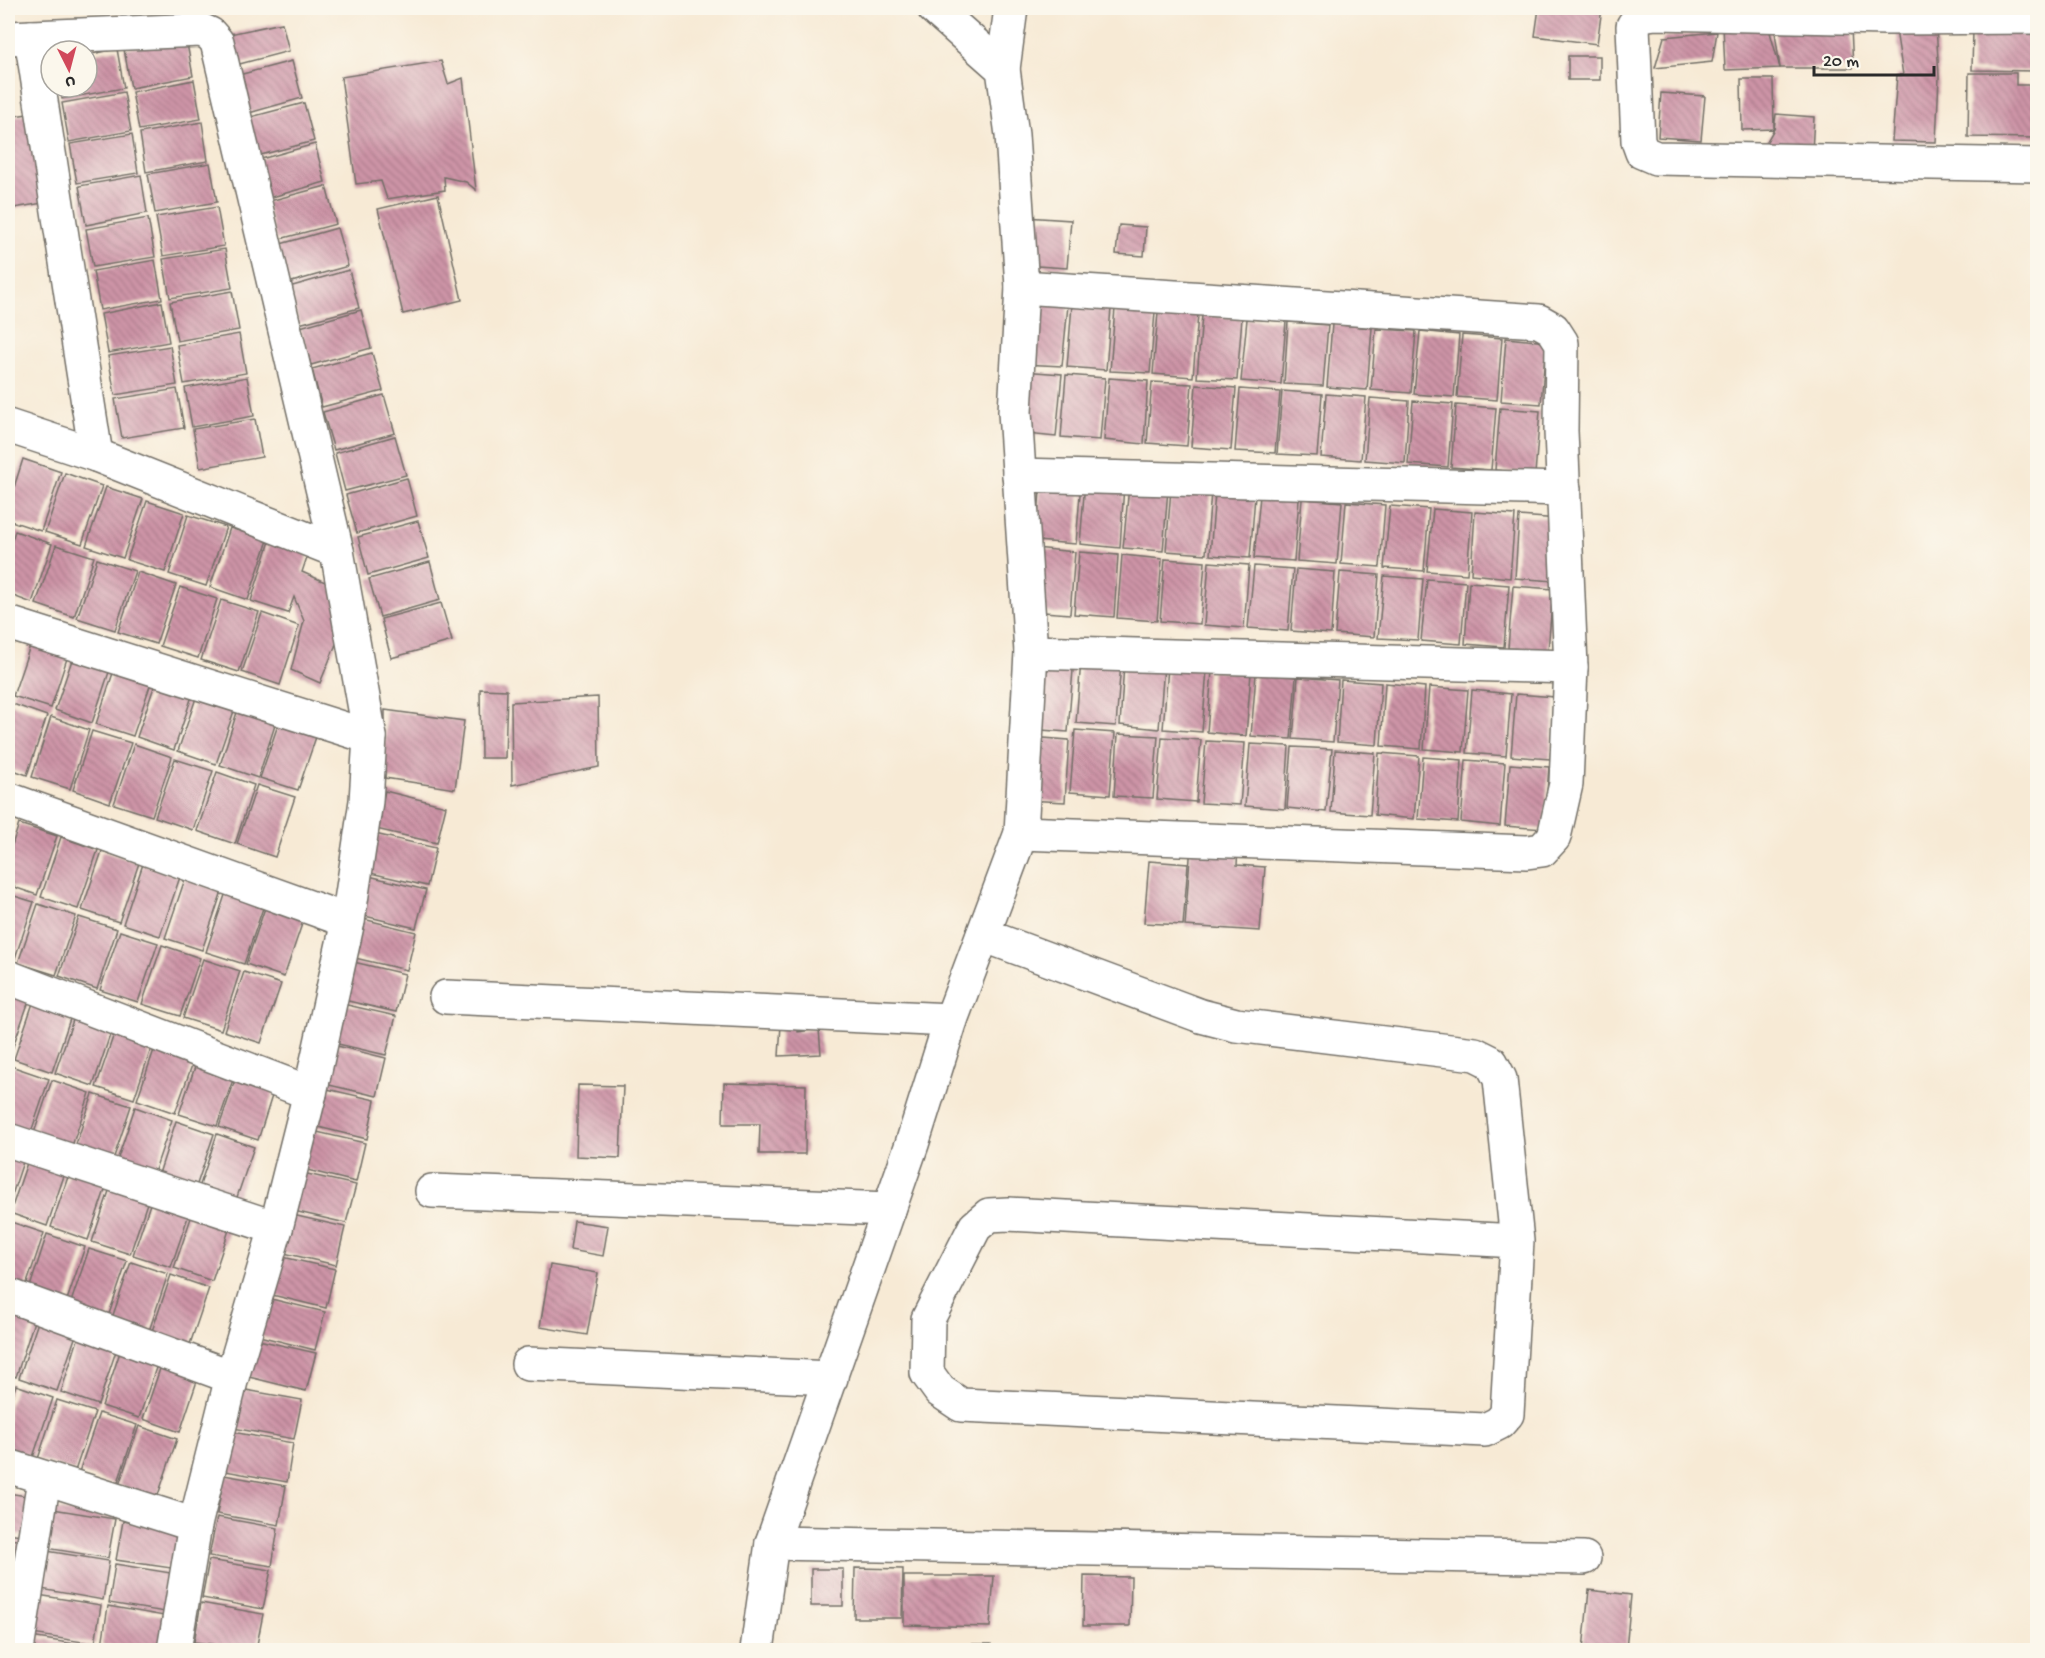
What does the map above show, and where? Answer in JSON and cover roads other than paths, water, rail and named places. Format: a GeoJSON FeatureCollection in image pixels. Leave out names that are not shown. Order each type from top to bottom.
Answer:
{"type":"FeatureCollection","features":[{"type":"Feature","properties":{"kind":"street"},"geometry":{"type":"LineString","coordinates":[[934,8],[1003,69]]}},
{"type":"Feature","properties":{"kind":"street"},"geometry":{"type":"LineString","coordinates":[[757,1650],[772,1543],[889,1209],[951,1020],[1021,833],[1031,652],[1015,412],[1022,287],[1012,135],[1003,69],[1011,8]]}},
{"type":"Feature","properties":{"kind":"street"},"geometry":{"type":"LineString","coordinates":[[2037,16],[1886,18],[1656,13],[1641,15],[1633,26],[1638,141],[1642,152],[1656,158],[2037,165]]}},
{"type":"Feature","properties":{"kind":"street"},"geometry":{"type":"LineString","coordinates":[[96,455],[19,37],[201,30],[210,34],[217,42],[337,551],[369,737],[366,801],[348,921],[310,1093],[276,1228],[232,1377],[195,1525],[174,1650]]}},
{"type":"Feature","properties":{"kind":"street"},"geometry":{"type":"LineString","coordinates":[[1021,833],[1527,852],[1542,850],[1554,837],[1566,784],[1571,667],[1561,431],[1562,343],[1553,329],[1539,321],[1022,287]]}},
{"type":"Feature","properties":{"kind":"street"},"geometry":{"type":"LineString","coordinates":[[8,426],[96,455],[337,551]]}},
{"type":"Feature","properties":{"kind":"street"},"geometry":{"type":"LineString","coordinates":[[1019,475],[1564,489]]}},
{"type":"Feature","properties":{"kind":"street"},"geometry":{"type":"LineString","coordinates":[[8,623],[369,737]]}},
{"type":"Feature","properties":{"kind":"street"},"geometry":{"type":"LineString","coordinates":[[1031,652],[1571,667]]}},
{"type":"Feature","properties":{"kind":"street"},"geometry":{"type":"LineString","coordinates":[[8,799],[348,921]]}},
{"type":"Feature","properties":{"kind":"street"},"geometry":{"type":"LineString","coordinates":[[983,935],[1201,1016],[1236,1025],[1475,1054],[1491,1062],[1500,1080],[1516,1241],[1507,1414],[1499,1423],[1485,1430],[961,1405],[940,1391],[927,1373],[928,1319],[975,1227],[989,1215],[1008,1214],[1516,1241]]}},
{"type":"Feature","properties":{"kind":"street"},"geometry":{"type":"LineString","coordinates":[[8,977],[310,1093]]}},
{"type":"Feature","properties":{"kind":"street"},"geometry":{"type":"LineString","coordinates":[[446,997],[951,1020]]}},
{"type":"Feature","properties":{"kind":"street"},"geometry":{"type":"LineString","coordinates":[[8,1140],[276,1228]]}},
{"type":"Feature","properties":{"kind":"street"},"geometry":{"type":"LineString","coordinates":[[432,1191],[889,1209]]}},
{"type":"Feature","properties":{"kind":"street"},"geometry":{"type":"LineString","coordinates":[[8,1295],[232,1377]]}},
{"type":"Feature","properties":{"kind":"street"},"geometry":{"type":"LineString","coordinates":[[528,1364],[831,1378]]}},
{"type":"Feature","properties":{"kind":"street"},"geometry":{"type":"LineString","coordinates":[[8,1466],[195,1525]]}},
{"type":"Feature","properties":{"kind":"street"},"geometry":{"type":"LineString","coordinates":[[17,1650],[44,1479]]}},
{"type":"Feature","properties":{"kind":"street"},"geometry":{"type":"LineString","coordinates":[[772,1543],[1584,1558]]}}]}
